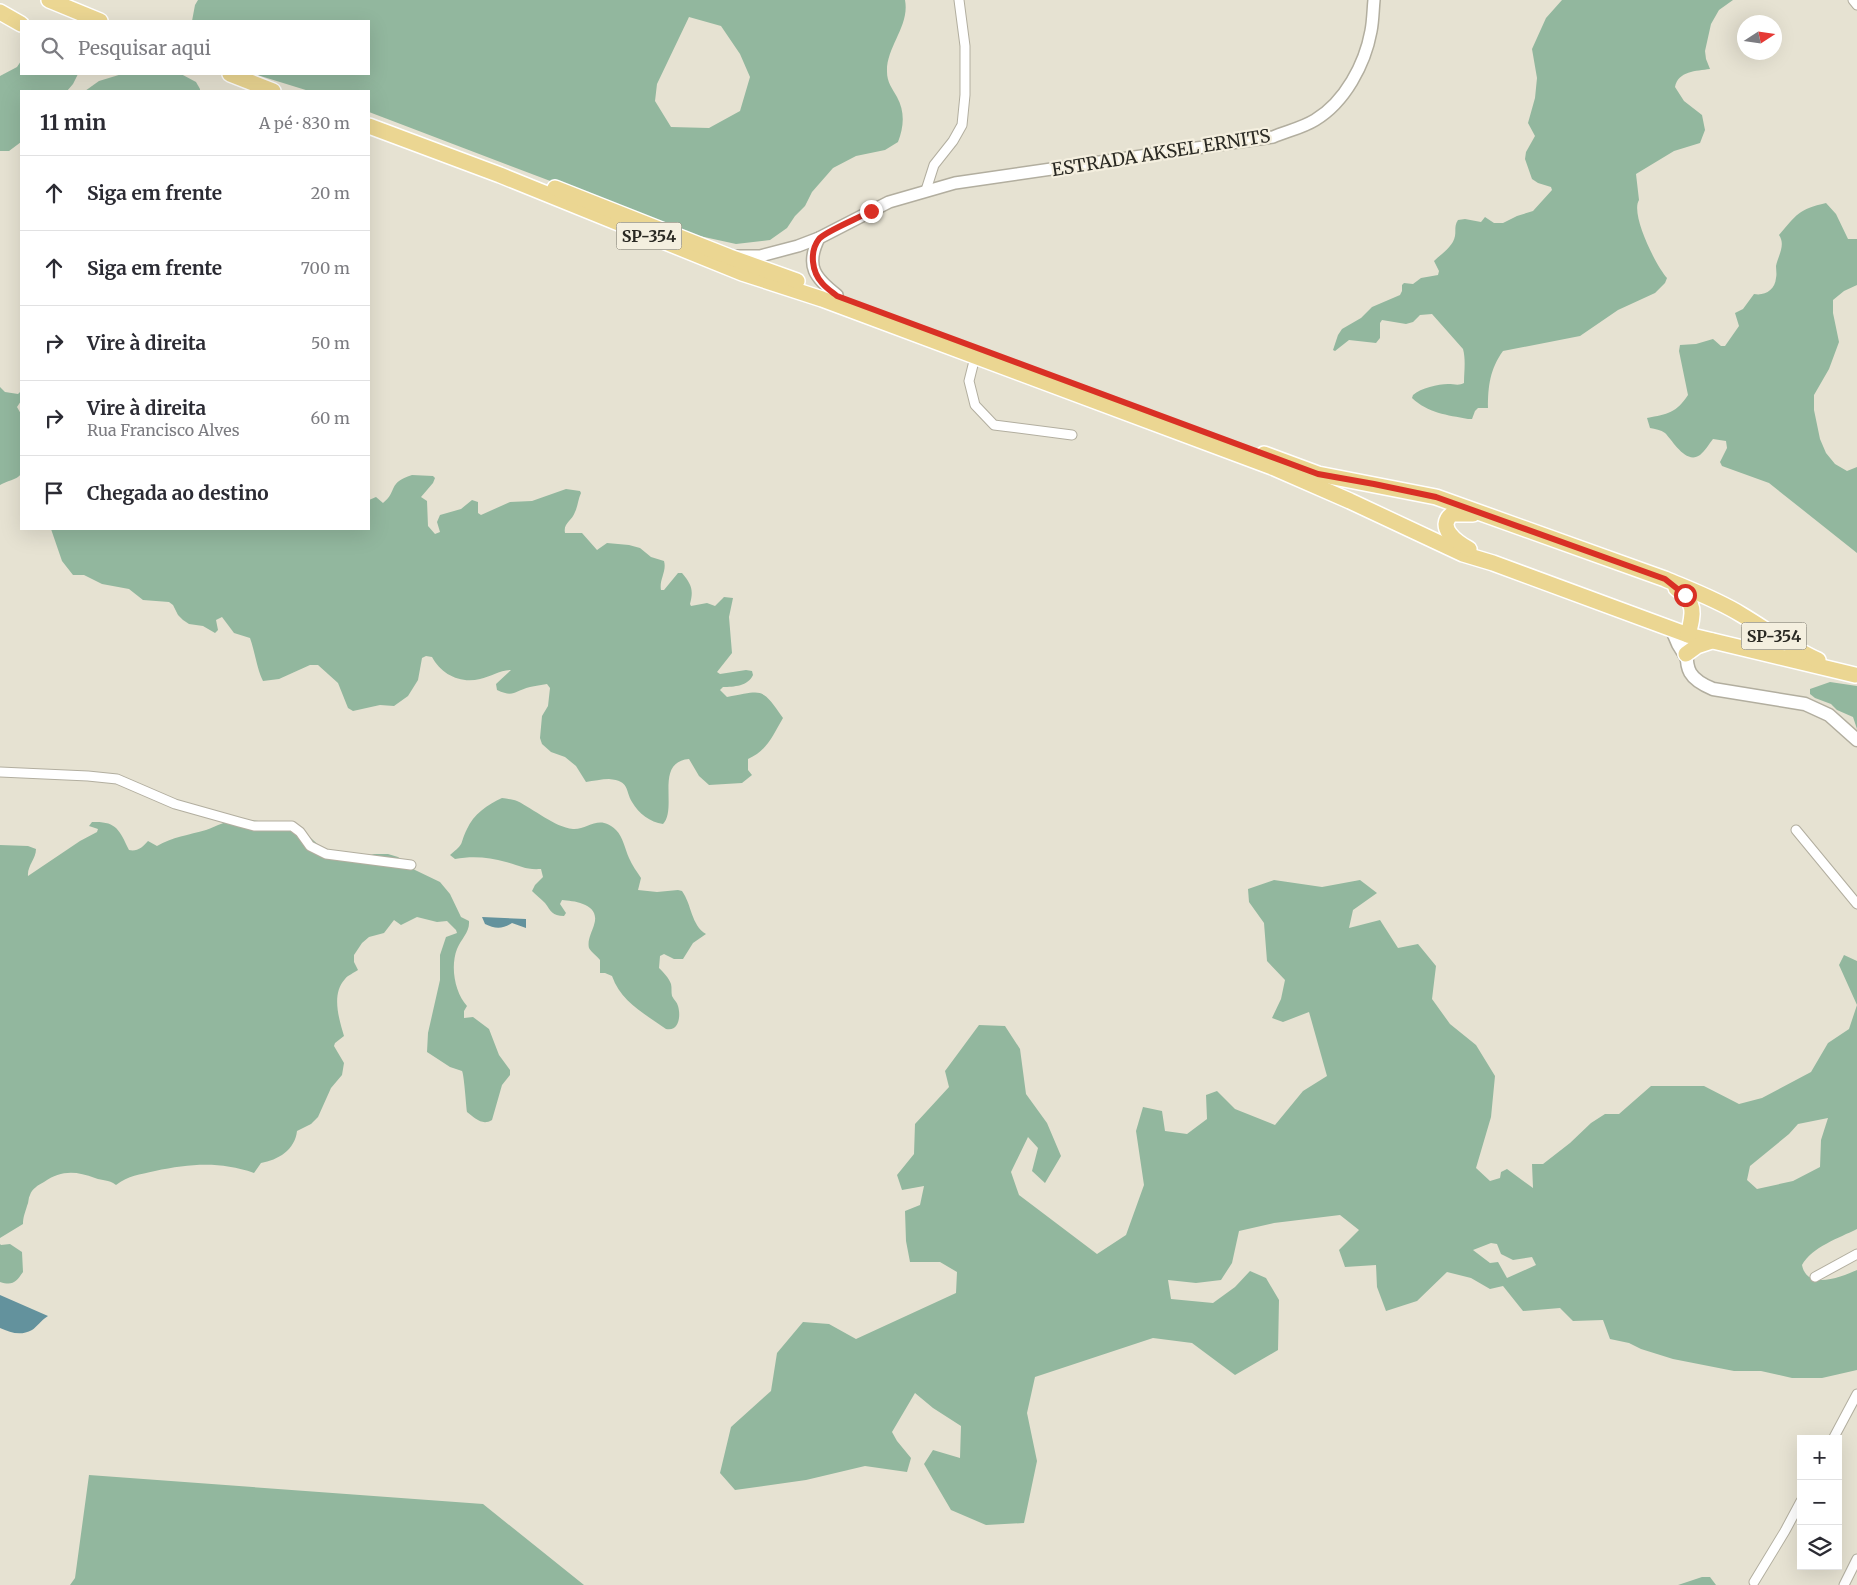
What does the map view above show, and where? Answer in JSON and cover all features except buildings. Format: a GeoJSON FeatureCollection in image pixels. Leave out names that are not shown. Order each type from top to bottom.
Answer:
{"type":"FeatureCollection","features":[{"type":"Feature","properties":{"kind":"main road"},"geometry":{"type":"LineString","coordinates":[[49,0],[98,20]]}},
{"type":"Feature","properties":{"kind":"main road"},"geometry":{"type":"LineString","coordinates":[[3,12],[20,23]]}},
{"type":"Feature","properties":{"kind":"main road"},"geometry":{"type":"LineString","coordinates":[[233,75],[270,90]]}},
{"type":"Feature","properties":{"kind":"main road","name":"SP-354"},"geometry":{"type":"LineString","coordinates":[[370,126],[500,175],[742,273],[822,299],[1272,468],[1350,501],[1462,554],[1493,563],[1688,635],[1856,675]]}},
{"type":"Feature","properties":{"kind":"main road","name":"SP-354"},"geometry":{"type":"LineString","coordinates":[[500,175],[559,188],[730,256],[1318,474],[1436,497],[1665,579],[1740,614],[1804,654],[1856,675]]}},
{"type":"Feature","properties":{"kind":"main road"},"geometry":{"type":"LineString","coordinates":[[1493,563],[1451,537],[1447,531],[1446,523],[1448,517],[1458,512],[1494,518]]}},
{"type":"Feature","properties":{"kind":"main road"},"geometry":{"type":"LineString","coordinates":[[1665,579],[1684,594],[1692,605],[1686,656],[1690,673],[1701,684],[1724,691],[1805,704],[1829,715],[1857,740]]}},
{"type":"Feature","properties":{"kind":"main road"},"geometry":{"type":"LineString","coordinates":[[1672,630],[1686,656]]}},
{"type":"Feature","properties":{"kind":"main road"},"geometry":{"type":"LineString","coordinates":[[1686,656],[1697,646],[1712,642]]}},
{"type":"Feature","properties":{"kind":"street"},"geometry":{"type":"LineString","coordinates":[[926,190],[934,165],[953,141],[962,124],[965,95],[965,46],[959,0]]}},
{"type":"Feature","properties":{"kind":"street","name":"ESTRADA AKSEL ERNITS"},"geometry":{"type":"LineString","coordinates":[[730,256],[760,256],[780,252],[819,238],[889,202],[955,183],[1273,137],[1304,126],[1329,111],[1340,99],[1351,82],[1362,60],[1371,31],[1374,0]]}},
{"type":"Feature","properties":{"kind":"street"},"geometry":{"type":"LineString","coordinates":[[1853,0],[1857,5]]}},
{"type":"Feature","properties":{"kind":"street"},"geometry":{"type":"LineString","coordinates":[[819,238],[812,258],[814,267],[821,283],[837,296]]}},
{"type":"Feature","properties":{"kind":"street"},"geometry":{"type":"LineString","coordinates":[[975,357],[969,380],[974,405],[994,425],[1072,435]]}},
{"type":"Feature","properties":{"kind":"street"},"geometry":{"type":"LineString","coordinates":[[0,772],[117,779],[176,804],[239,822],[254,826],[292,826],[300,832],[310,846],[326,854],[412,865]]}},
{"type":"Feature","properties":{"kind":"street"},"geometry":{"type":"LineString","coordinates":[[1796,830],[1857,904]]}},
{"type":"Feature","properties":{"kind":"street"},"geometry":{"type":"LineString","coordinates":[[1815,1277],[1857,1254]]}},
{"type":"Feature","properties":{"kind":"street"},"geometry":{"type":"LineString","coordinates":[[1835,1435],[1857,1394]]}},
{"type":"Feature","properties":{"kind":"street"},"geometry":{"type":"LineString","coordinates":[[1754,1582],[1797,1508]]}},
{"type":"Feature","properties":{"kind":"street"},"geometry":{"type":"LineString","coordinates":[[1844,1585],[1857,1559]]}},
{"type":"Feature","properties":{"kind":"green space"},"geometry":{"type":"Polygon","coordinates":[[[198,0],[905,0],[906,10],[904,19],[890,54],[887,72],[889,82],[901,108],[902,130],[898,142],[885,150],[856,156],[833,168],[812,192],[805,206],[787,228],[770,240],[736,244],[695,235],[633,214],[370,112],[370,90],[306,90],[257,75],[370,75],[370,20],[192,20],[198,0]],[[689,17],[657,84],[655,101],[671,127],[709,128],[740,111],[750,77],[740,54],[721,26],[689,17]]]}},
{"type":"Feature","properties":{"kind":"green space"},"geometry":{"type":"Polygon","coordinates":[[[1562,0],[1733,0],[1719,10],[1711,24],[1705,51],[1710,69],[1694,71],[1684,75],[1675,87],[1684,101],[1702,115],[1705,130],[1700,143],[1674,151],[1636,174],[1639,200],[1637,207],[1641,228],[1651,252],[1667,278],[1665,283],[1655,293],[1618,310],[1580,336],[1503,351],[1495,364],[1491,378],[1488,408],[1478,408],[1472,419],[1438,413],[1418,403],[1412,398],[1413,395],[1420,390],[1435,386],[1464,383],[1464,357],[1463,349],[1432,314],[1420,315],[1413,322],[1406,324],[1382,320],[1380,323],[1380,338],[1376,343],[1349,340],[1335,351],[1333,350],[1342,329],[1361,318],[1372,307],[1400,295],[1404,283],[1413,284],[1421,278],[1438,275],[1439,271],[1434,261],[1452,244],[1458,220],[1465,219],[1481,222],[1485,217],[1494,223],[1503,223],[1533,211],[1552,190],[1551,187],[1532,179],[1525,159],[1526,152],[1535,136],[1528,123],[1535,98],[1537,78],[1532,49],[1546,18],[1562,0]]]}},
{"type":"Feature","properties":{"kind":"green space"},"geometry":{"type":"Polygon","coordinates":[[[20,62],[20,75],[78,75],[68,90],[20,90],[20,143],[9,151],[0,151],[0,76],[17,67],[20,62]]]}},
{"type":"Feature","properties":{"kind":"green space"},"geometry":{"type":"Polygon","coordinates":[[[119,75],[183,75],[196,82],[200,90],[86,90],[99,81],[119,75]]]}},
{"type":"Feature","properties":{"kind":"green space"},"geometry":{"type":"Polygon","coordinates":[[[1826,203],[1836,214],[1848,239],[1857,239],[1857,285],[1844,291],[1833,300],[1833,313],[1839,342],[1829,369],[1814,395],[1814,410],[1820,439],[1826,453],[1835,464],[1847,471],[1857,467],[1857,553],[1769,483],[1722,466],[1720,462],[1727,448],[1726,441],[1713,439],[1700,455],[1690,457],[1680,451],[1665,433],[1650,428],[1647,418],[1671,412],[1688,395],[1679,351],[1680,345],[1696,344],[1713,339],[1721,346],[1725,346],[1739,326],[1735,313],[1743,309],[1754,294],[1766,293],[1774,286],[1776,266],[1782,247],[1779,235],[1804,210],[1826,203]]]}},
{"type":"Feature","properties":{"kind":"green space"},"geometry":{"type":"Polygon","coordinates":[[[0,387],[5,392],[18,394],[20,392],[20,402],[17,407],[20,412],[20,475],[0,485],[0,387]]]}},
{"type":"Feature","properties":{"kind":"green space"},"geometry":{"type":"Polygon","coordinates":[[[412,475],[433,476],[435,478],[421,497],[427,501],[428,526],[435,534],[440,532],[437,522],[440,515],[461,509],[472,500],[478,502],[478,513],[481,515],[510,502],[532,501],[566,489],[580,491],[576,510],[566,524],[565,533],[582,533],[597,550],[607,543],[629,545],[640,548],[651,557],[664,561],[665,568],[661,590],[664,590],[678,573],[682,573],[691,587],[691,606],[707,603],[715,606],[724,597],[733,598],[729,617],[732,653],[717,672],[720,674],[746,670],[752,671],[753,675],[744,684],[723,687],[720,690],[727,697],[760,693],[770,700],[783,718],[765,747],[755,756],[748,759],[748,770],[752,775],[742,783],[709,785],[699,776],[689,759],[678,762],[672,768],[669,777],[667,817],[663,824],[654,821],[645,817],[638,810],[624,784],[609,779],[586,782],[576,766],[565,757],[551,752],[542,744],[540,738],[542,716],[548,706],[550,688],[547,684],[530,687],[511,694],[497,690],[496,684],[511,670],[480,679],[458,679],[440,668],[432,657],[426,656],[422,658],[418,680],[408,696],[394,706],[380,705],[353,711],[348,708],[338,683],[318,665],[310,665],[279,679],[263,681],[250,638],[234,633],[222,617],[216,620],[218,630],[215,633],[203,626],[189,624],[183,620],[169,602],[143,600],[129,589],[102,584],[84,575],[73,575],[62,561],[51,530],[370,530],[370,500],[376,497],[383,503],[388,499],[396,484],[412,475]]]}},
{"type":"Feature","properties":{"kind":"green space"},"geometry":{"type":"Polygon","coordinates":[[[1830,682],[1857,686],[1857,729],[1853,717],[1810,694],[1810,689],[1830,682]]]}},
{"type":"Feature","properties":{"kind":"green space"},"geometry":{"type":"Polygon","coordinates":[[[502,798],[517,801],[566,828],[578,829],[599,822],[610,825],[620,836],[630,861],[641,878],[638,890],[657,892],[682,891],[694,920],[706,934],[693,943],[683,959],[674,959],[664,954],[660,956],[659,968],[670,982],[672,996],[679,1010],[678,1022],[674,1028],[666,1029],[634,1007],[621,993],[612,976],[600,973],[600,960],[589,948],[589,939],[595,918],[594,912],[586,905],[562,900],[560,904],[566,913],[564,916],[552,912],[532,891],[543,877],[541,869],[527,868],[487,858],[455,859],[450,855],[460,845],[470,824],[477,815],[491,803],[502,798]]]}},
{"type":"Feature","properties":{"kind":"green space"},"geometry":{"type":"Polygon","coordinates":[[[240,819],[293,825],[303,831],[323,849],[348,852],[355,860],[374,854],[388,854],[398,857],[415,870],[440,882],[450,894],[461,917],[469,921],[467,932],[457,949],[454,964],[459,994],[467,1006],[464,1011],[464,1018],[473,1017],[489,1029],[499,1055],[510,1070],[510,1075],[502,1085],[492,1120],[482,1122],[467,1112],[462,1071],[450,1067],[427,1052],[428,1033],[440,980],[440,955],[446,937],[457,933],[456,930],[447,921],[437,922],[417,917],[401,925],[394,920],[384,933],[369,937],[362,943],[354,955],[354,962],[358,970],[345,979],[338,992],[337,999],[338,1014],[344,1036],[334,1046],[344,1063],[342,1075],[331,1088],[318,1117],[311,1124],[297,1131],[293,1144],[285,1153],[261,1163],[254,1173],[217,1165],[192,1165],[134,1176],[116,1185],[108,1181],[75,1173],[56,1175],[40,1184],[31,1193],[23,1224],[0,1238],[0,845],[28,846],[36,849],[28,876],[80,841],[97,832],[98,829],[89,826],[92,822],[112,825],[119,832],[129,850],[135,850],[140,849],[148,841],[157,846],[175,838],[240,819]]]}},
{"type":"Feature","properties":{"kind":"green space"},"geometry":{"type":"Polygon","coordinates":[[[1274,880],[1322,887],[1360,880],[1377,893],[1353,910],[1349,928],[1380,920],[1398,948],[1418,944],[1436,966],[1432,999],[1450,1024],[1476,1045],[1495,1076],[1491,1117],[1476,1168],[1490,1181],[1500,1178],[1501,1172],[1507,1169],[1533,1188],[1532,1164],[1543,1164],[1570,1143],[1591,1123],[1605,1114],[1619,1114],[1651,1086],[1704,1086],[1739,1104],[1762,1098],[1811,1072],[1828,1043],[1849,1029],[1857,1005],[1857,1229],[1819,1248],[1802,1265],[1805,1273],[1810,1278],[1817,1280],[1842,1276],[1857,1270],[1857,1370],[1822,1378],[1792,1378],[1761,1371],[1734,1371],[1673,1359],[1641,1349],[1629,1343],[1610,1339],[1603,1320],[1573,1321],[1560,1308],[1523,1311],[1503,1286],[1490,1289],[1471,1278],[1447,1272],[1417,1301],[1386,1311],[1377,1287],[1376,1265],[1345,1267],[1339,1250],[1359,1230],[1340,1215],[1274,1223],[1239,1231],[1232,1263],[1221,1280],[1196,1283],[1168,1280],[1171,1299],[1213,1303],[1235,1287],[1250,1271],[1266,1278],[1279,1300],[1278,1350],[1235,1375],[1192,1343],[1153,1338],[1035,1377],[1027,1413],[1037,1461],[1024,1523],[986,1525],[951,1510],[924,1464],[933,1450],[960,1458],[961,1426],[933,1408],[915,1393],[892,1432],[911,1458],[907,1472],[865,1466],[806,1480],[735,1490],[720,1473],[731,1427],[771,1391],[777,1353],[803,1322],[829,1324],[856,1339],[956,1293],[957,1272],[940,1262],[910,1262],[906,1241],[905,1211],[920,1205],[924,1186],[902,1190],[897,1175],[914,1154],[915,1124],[949,1087],[945,1071],[979,1025],[1005,1026],[1020,1049],[1026,1094],[1047,1123],[1061,1156],[1045,1183],[1032,1171],[1038,1148],[1028,1137],[1011,1172],[1019,1195],[1097,1254],[1126,1235],[1144,1185],[1136,1131],[1143,1107],[1162,1111],[1165,1131],[1187,1134],[1207,1119],[1206,1095],[1217,1091],[1235,1109],[1275,1125],[1303,1091],[1327,1076],[1309,1012],[1283,1022],[1272,1018],[1281,999],[1285,980],[1267,961],[1264,923],[1249,902],[1248,889],[1274,880]],[[1828,1118],[1798,1124],[1789,1134],[1750,1166],[1747,1180],[1757,1189],[1793,1181],[1820,1167],[1821,1140],[1828,1118]],[[1491,1243],[1473,1250],[1490,1263],[1498,1262],[1507,1278],[1536,1265],[1532,1257],[1513,1260],[1501,1254],[1497,1244],[1491,1243]]]}},
{"type":"Feature","properties":{"kind":"green space"},"geometry":{"type":"Polygon","coordinates":[[[1844,955],[1857,961],[1857,1005],[1839,965],[1844,955]]]}},
{"type":"Feature","properties":{"kind":"green space"},"geometry":{"type":"Polygon","coordinates":[[[0,1244],[10,1244],[22,1252],[23,1272],[16,1281],[11,1283],[0,1282],[0,1244]]]}},
{"type":"Feature","properties":{"kind":"green space"},"geometry":{"type":"Polygon","coordinates":[[[89,1475],[483,1504],[584,1585],[70,1585],[75,1578],[89,1475]]]}},
{"type":"Feature","properties":{"kind":"green space"},"geometry":{"type":"Polygon","coordinates":[[[1702,1577],[1710,1577],[1716,1585],[1678,1585],[1702,1577]]]}},
{"type":"Feature","properties":{"kind":"water"},"geometry":{"type":"Polygon","coordinates":[[[482,917],[526,919],[526,928],[512,923],[499,928],[492,927],[485,924],[482,917]]]}},
{"type":"Feature","properties":{"kind":"water"},"geometry":{"type":"Polygon","coordinates":[[[0,1295],[48,1316],[32,1330],[24,1333],[0,1328],[0,1295]]]}},
{"type":"Feature","properties":{"kind":"route"},"geometry":{"type":"LineString","coordinates":[[871,211],[819,238],[814,248],[812,258],[816,274],[821,283],[837,296],[1318,474],[1436,497],[1464,506],[1665,579],[1685,595]]}}]}
